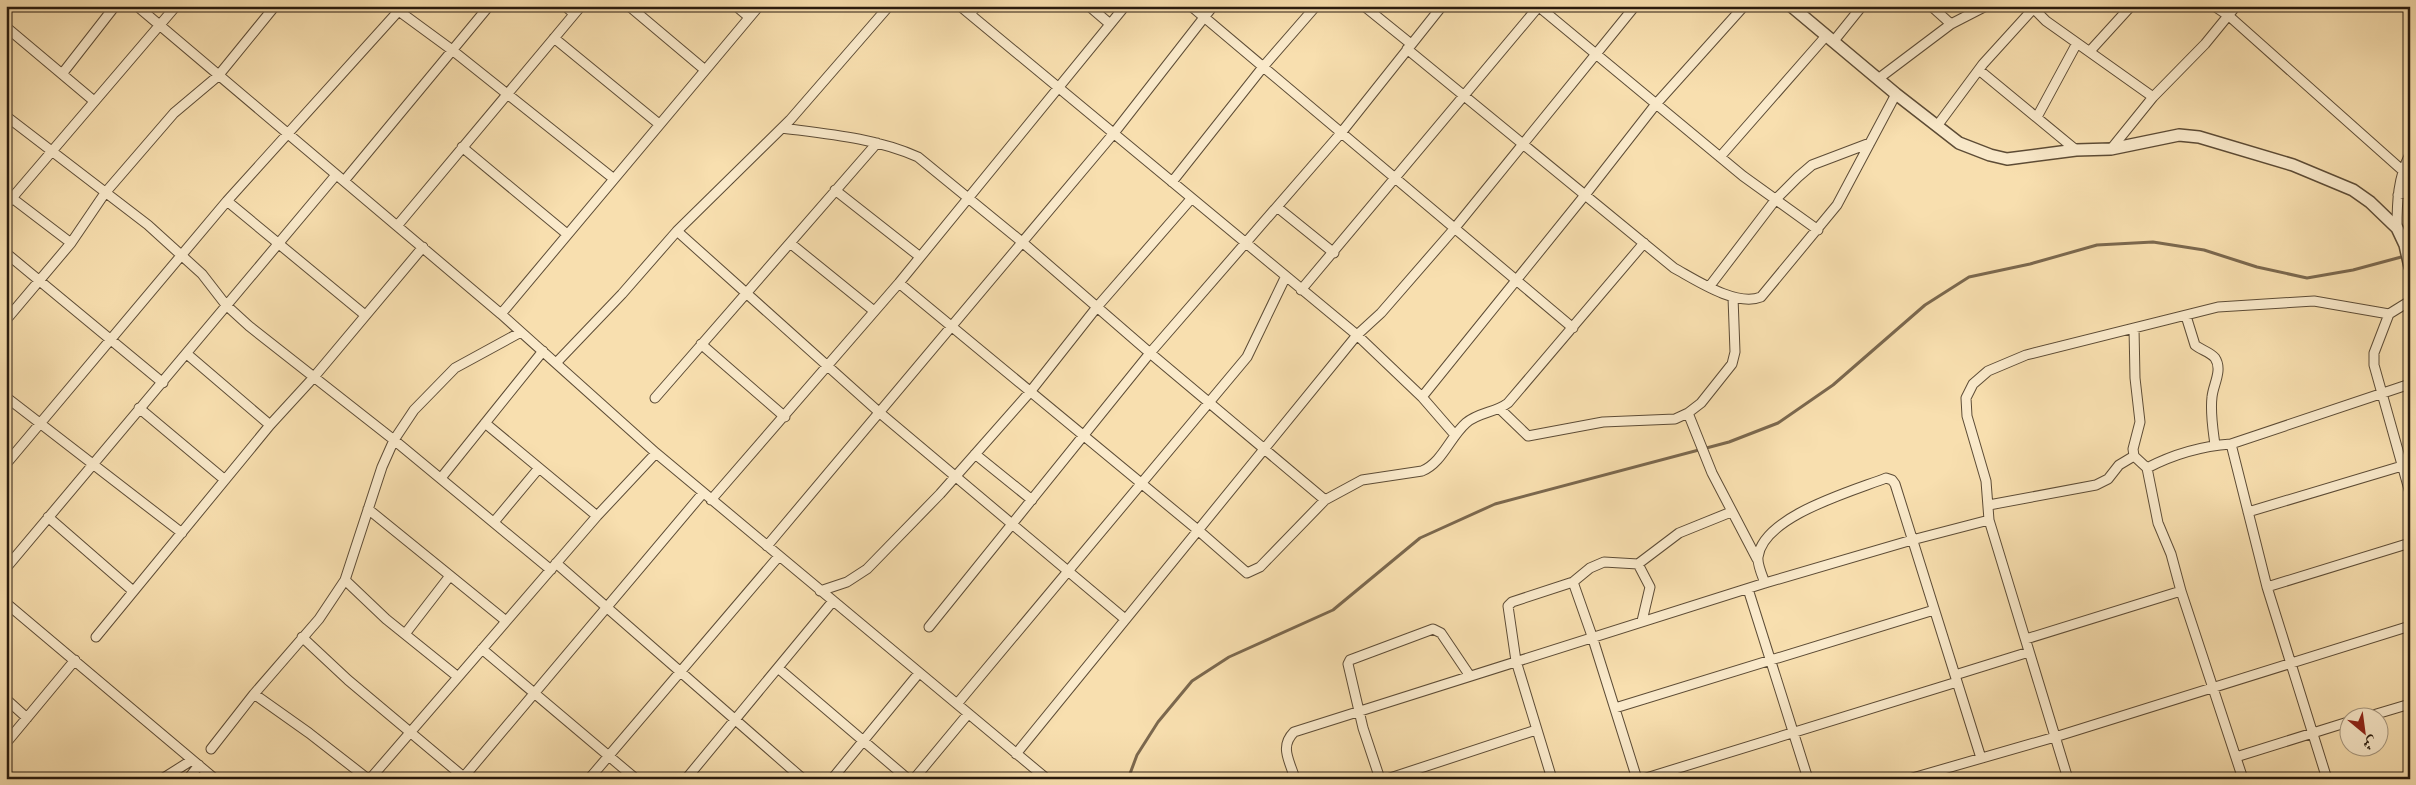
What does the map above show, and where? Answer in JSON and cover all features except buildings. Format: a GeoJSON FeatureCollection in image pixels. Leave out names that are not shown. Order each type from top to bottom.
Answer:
{"type":"FeatureCollection","features":[{"type":"Feature","properties":{"kind":"street"},"geometry":{"type":"LineString","coordinates":[[62,74],[115,6]]}},
{"type":"Feature","properties":{"kind":"street"},"geometry":{"type":"LineString","coordinates":[[137,6],[287,135],[502,314],[703,493],[1047,779]]}},
{"type":"Feature","properties":{"kind":"street"},"geometry":{"type":"LineString","coordinates":[[71,243],[9,201],[176,6]]}},
{"type":"Feature","properties":{"kind":"street"},"geometry":{"type":"LineString","coordinates":[[6,320],[71,243],[105,193],[174,113],[218,76],[275,6]]}},
{"type":"Feature","properties":{"kind":"street"},"geometry":{"type":"LineString","coordinates":[[6,568],[139,408],[163,383],[226,305],[340,178],[489,6]]}},
{"type":"Feature","properties":{"kind":"street"},"geometry":{"type":"LineString","coordinates":[[565,6],[574,14]]}},
{"type":"Feature","properties":{"kind":"street"},"geometry":{"type":"LineString","coordinates":[[397,226],[581,6]]}},
{"type":"Feature","properties":{"kind":"street"},"geometry":{"type":"LineString","coordinates":[[629,6],[705,70]]}},
{"type":"Feature","properties":{"kind":"street"},"geometry":{"type":"LineString","coordinates":[[736,6],[749,17]]}},
{"type":"Feature","properties":{"kind":"street"},"geometry":{"type":"LineString","coordinates":[[502,314],[759,6]]}},
{"type":"Feature","properties":{"kind":"street"},"geometry":{"type":"LineString","coordinates":[[556,362],[622,294],[677,231],[782,128],[889,6]]}},
{"type":"Feature","properties":{"kind":"street"},"geometry":{"type":"LineString","coordinates":[[960,6],[1285,278],[1357,335],[1422,397],[1455,435]]}},
{"type":"Feature","properties":{"kind":"street"},"geometry":{"type":"LineString","coordinates":[[970,14],[977,6]]}},
{"type":"Feature","properties":{"kind":"street"},"geometry":{"type":"LineString","coordinates":[[1089,6],[1110,24]]}},
{"type":"Feature","properties":{"kind":"street"},"geometry":{"type":"LineString","coordinates":[[712,500],[899,283],[919,256],[1125,6]]}},
{"type":"Feature","properties":{"kind":"street"},"geometry":{"type":"LineString","coordinates":[[1191,6],[1573,328]]}},
{"type":"Feature","properties":{"kind":"street"},"geometry":{"type":"LineString","coordinates":[[767,546],[1114,133],[1213,6]]}},
{"type":"Feature","properties":{"kind":"street"},"geometry":{"type":"LineString","coordinates":[[1172,182],[1263,67],[1316,6]]}},
{"type":"Feature","properties":{"kind":"street"},"geometry":{"type":"LineString","coordinates":[[1364,6],[1464,96],[1525,143],[1674,268],[1733,297],[1748,300],[1761,297],[1838,205],[1896,94]]}},
{"type":"Feature","properties":{"kind":"street"},"geometry":{"type":"LineString","coordinates":[[929,627],[1085,436],[1150,353],[1341,133],[1442,6]]}},
{"type":"Feature","properties":{"kind":"street"},"geometry":{"type":"LineString","coordinates":[[1301,290],[1334,253],[1539,6],[1720,157],[1818,230]]}},
{"type":"Feature","properties":{"kind":"street"},"geometry":{"type":"LineString","coordinates":[[1016,754],[1357,335],[1381,313],[1454,229],[1635,6]]}},
{"type":"Feature","properties":{"kind":"street"},"geometry":{"type":"LineString","coordinates":[[1422,397],[1656,104],[1744,6]]}},
{"type":"Feature","properties":{"kind":"street"},"geometry":{"type":"LineString","coordinates":[[1791,6],[1896,94],[1959,143],[1990,155],[2007,158],[2076,150],[2111,149],[2179,135],[2199,137],[2293,165],[2353,190],[2370,202],[2397,228],[2406,245],[2410,267]]}},
{"type":"Feature","properties":{"kind":"street"},"geometry":{"type":"LineString","coordinates":[[1720,157],[1862,6]]}},
{"type":"Feature","properties":{"kind":"street"},"geometry":{"type":"LineString","coordinates":[[1931,6],[1951,24]]}},
{"type":"Feature","properties":{"kind":"street"},"geometry":{"type":"LineString","coordinates":[[1878,79],[1951,24],[1986,6]]}},
{"type":"Feature","properties":{"kind":"street"},"geometry":{"type":"LineString","coordinates":[[2090,51],[2131,6]]}},
{"type":"Feature","properties":{"kind":"street"},"geometry":{"type":"LineString","coordinates":[[2214,6],[2229,16],[2402,170]]}},
{"type":"Feature","properties":{"kind":"street"},"geometry":{"type":"LineString","coordinates":[[2111,149],[2153,98],[2229,16],[2236,6]]}},
{"type":"Feature","properties":{"kind":"street"},"geometry":{"type":"LineString","coordinates":[[6,464],[227,201],[398,8],[508,93],[614,179]]}},
{"type":"Feature","properties":{"kind":"street"},"geometry":{"type":"LineString","coordinates":[[1937,126],[1978,70],[2032,8],[2153,98]]}},
{"type":"Feature","properties":{"kind":"street"},"geometry":{"type":"LineString","coordinates":[[6,27],[94,101]]}},
{"type":"Feature","properties":{"kind":"street"},"geometry":{"type":"LineString","coordinates":[[554,38],[659,124]]}},
{"type":"Feature","properties":{"kind":"street"},"geometry":{"type":"LineString","coordinates":[[2037,117],[2078,43]]}},
{"type":"Feature","properties":{"kind":"street"},"geometry":{"type":"LineString","coordinates":[[1978,70],[2076,150]]}},
{"type":"Feature","properties":{"kind":"street"},"geometry":{"type":"LineString","coordinates":[[6,116],[148,225],[182,254],[202,274],[226,305],[249,326],[394,440],[494,522],[608,608],[803,779]]}},
{"type":"Feature","properties":{"kind":"street"},"geometry":{"type":"LineString","coordinates":[[782,128],[877,143],[918,157],[1022,242],[1150,353],[1326,500]]}},
{"type":"Feature","properties":{"kind":"street"},"geometry":{"type":"LineString","coordinates":[[655,398],[877,143]]}},
{"type":"Feature","properties":{"kind":"street"},"geometry":{"type":"LineString","coordinates":[[1710,287],[1776,199],[1812,165],[1870,143]]}},
{"type":"Feature","properties":{"kind":"street"},"geometry":{"type":"LineString","coordinates":[[462,147],[567,234]]}},
{"type":"Feature","properties":{"kind":"street"},"geometry":{"type":"LineString","coordinates":[[2397,228],[2398,195],[2402,170],[2410,154]]}},
{"type":"Feature","properties":{"kind":"street"},"geometry":{"type":"LineString","coordinates":[[835,190],[919,256]]}},
{"type":"Feature","properties":{"kind":"street"},"geometry":{"type":"LineString","coordinates":[[2398,195],[2410,191]]}},
{"type":"Feature","properties":{"kind":"street"},"geometry":{"type":"LineString","coordinates":[[820,590],[847,582],[867,569],[956,477],[1030,392],[1097,307],[1191,199]]}},
{"type":"Feature","properties":{"kind":"street"},"geometry":{"type":"LineString","coordinates":[[227,201],[365,315]]}},
{"type":"Feature","properties":{"kind":"street"},"geometry":{"type":"LineString","coordinates":[[1277,207],[1334,253]]}},
{"type":"Feature","properties":{"kind":"street"},"geometry":{"type":"LineString","coordinates":[[677,231],[880,413],[1126,620]]}},
{"type":"Feature","properties":{"kind":"street"},"geometry":{"type":"LineString","coordinates":[[790,243],[874,312]]}},
{"type":"Feature","properties":{"kind":"street"},"geometry":{"type":"LineString","coordinates":[[899,283],[1248,573],[1253,572],[1326,500],[1362,480],[1422,471],[1430,468],[1468,421],[1481,414],[1500,409],[1508,403],[1644,243]]}},
{"type":"Feature","properties":{"kind":"street"},"geometry":{"type":"LineString","coordinates":[[96,637],[270,425],[314,377],[423,247]]}},
{"type":"Feature","properties":{"kind":"street"},"geometry":{"type":"LineString","coordinates":[[6,253],[163,383]]}},
{"type":"Feature","properties":{"kind":"street"},"geometry":{"type":"LineString","coordinates":[[957,704],[1247,357],[1285,278]]}},
{"type":"Feature","properties":{"kind":"street"},"geometry":{"type":"LineString","coordinates":[[1500,409],[1528,436],[1602,422],[1675,419],[1688,413],[1701,403],[1732,364],[1734,352],[1733,297]]}},
{"type":"Feature","properties":{"kind":"street"},"geometry":{"type":"LineString","coordinates":[[2068,779],[1989,520],[1986,480],[1967,416],[1966,398],[1973,384],[1988,371],[2026,355],[2218,308],[2314,301],[2389,314]]}},
{"type":"Feature","properties":{"kind":"street"},"geometry":{"type":"LineString","coordinates":[[2410,301],[2389,314],[2374,353],[2374,364],[2410,493]]}},
{"type":"Feature","properties":{"kind":"street"},"geometry":{"type":"LineString","coordinates":[[2186,316],[2195,345],[2210,354],[2217,364],[2218,371],[2212,396],[2215,445]]}},
{"type":"Feature","properties":{"kind":"street"},"geometry":{"type":"LineString","coordinates":[[2134,328],[2135,378],[2140,422],[2133,449],[2134,456],[2147,468],[2158,523],[2171,554],[2181,591],[2243,779]]}},
{"type":"Feature","properties":{"kind":"street"},"geometry":{"type":"LineString","coordinates":[[211,749],[254,694],[319,619],[345,580],[368,509],[394,440],[414,410],[455,368],[521,332]]}},
{"type":"Feature","properties":{"kind":"street"},"geometry":{"type":"LineString","coordinates":[[701,344],[785,417]]}},
{"type":"Feature","properties":{"kind":"street"},"geometry":{"type":"LineString","coordinates":[[441,478],[543,351]]}},
{"type":"Feature","properties":{"kind":"street"},"geometry":{"type":"LineString","coordinates":[[187,354],[270,425]]}},
{"type":"Feature","properties":{"kind":"street"},"geometry":{"type":"LineString","coordinates":[[2147,468],[2163,460],[2215,445],[2231,444],[2410,384]]}},
{"type":"Feature","properties":{"kind":"street"},"geometry":{"type":"LineString","coordinates":[[6,397],[182,533]]}},
{"type":"Feature","properties":{"kind":"street"},"geometry":{"type":"LineString","coordinates":[[139,408],[225,480]]}},
{"type":"Feature","properties":{"kind":"street"},"geometry":{"type":"LineString","coordinates":[[1688,413],[1712,473],[1757,559],[1765,583]]}},
{"type":"Feature","properties":{"kind":"street"},"geometry":{"type":"LineString","coordinates":[[485,423],[596,516]]}},
{"type":"Feature","properties":{"kind":"street"},"geometry":{"type":"LineString","coordinates":[[2231,444],[2267,587],[2327,779]]}},
{"type":"Feature","properties":{"kind":"street"},"geometry":{"type":"LineString","coordinates":[[254,694],[369,779],[596,516],[656,453]]}},
{"type":"Feature","properties":{"kind":"street"},"geometry":{"type":"LineString","coordinates":[[976,454],[1032,500]]}},
{"type":"Feature","properties":{"kind":"street"},"geometry":{"type":"LineString","coordinates":[[1989,506],[2096,485],[2108,478],[2119,466],[2134,456]]}},
{"type":"Feature","properties":{"kind":"street"},"geometry":{"type":"LineString","coordinates":[[2248,512],[2402,466]]}},
{"type":"Feature","properties":{"kind":"street"},"geometry":{"type":"LineString","coordinates":[[494,522],[539,468]]}},
{"type":"Feature","properties":{"kind":"street"},"geometry":{"type":"LineString","coordinates":[[1757,559],[1760,547],[1764,541],[1793,515],[1886,478],[1892,480],[1895,484],[1981,758]]}},
{"type":"Feature","properties":{"kind":"street"},"geometry":{"type":"LineString","coordinates":[[302,637],[464,778],[703,493]]}},
{"type":"Feature","properties":{"kind":"street"},"geometry":{"type":"LineString","coordinates":[[368,509],[449,577],[506,621]]}},
{"type":"Feature","properties":{"kind":"street"},"geometry":{"type":"LineString","coordinates":[[1552,779],[1516,661],[1508,606],[1512,602],[1573,582],[1590,568],[1604,562],[1638,564],[1679,533],[1731,512]]}},
{"type":"Feature","properties":{"kind":"street"},"geometry":{"type":"LineString","coordinates":[[48,517],[133,591]]}},
{"type":"Feature","properties":{"kind":"street"},"geometry":{"type":"LineString","coordinates":[[1296,779],[1285,746],[1287,739],[1294,732],[1360,713],[1592,636],[1765,583],[1912,540],[1989,520]]}},
{"type":"Feature","properties":{"kind":"street"},"geometry":{"type":"LineString","coordinates":[[2267,587],[2410,544]]}},
{"type":"Feature","properties":{"kind":"street"},"geometry":{"type":"LineString","coordinates":[[590,779],[779,556]]}},
{"type":"Feature","properties":{"kind":"street"},"geometry":{"type":"LineString","coordinates":[[1638,564],[1650,587],[1642,621]]}},
{"type":"Feature","properties":{"kind":"street"},"geometry":{"type":"LineString","coordinates":[[405,634],[449,577]]}},
{"type":"Feature","properties":{"kind":"street"},"geometry":{"type":"LineString","coordinates":[[345,580],[405,634],[458,677]]}},
{"type":"Feature","properties":{"kind":"street"},"geometry":{"type":"LineString","coordinates":[[1573,582],[1637,779]]}},
{"type":"Feature","properties":{"kind":"street"},"geometry":{"type":"LineString","coordinates":[[1748,589],[1808,779]]}},
{"type":"Feature","properties":{"kind":"street"},"geometry":{"type":"LineString","coordinates":[[2026,639],[2181,591]]}},
{"type":"Feature","properties":{"kind":"street"},"geometry":{"type":"LineString","coordinates":[[691,777],[735,720],[833,601]]}},
{"type":"Feature","properties":{"kind":"street"},"geometry":{"type":"LineString","coordinates":[[6,603],[215,779]]}},
{"type":"Feature","properties":{"kind":"street"},"geometry":{"type":"LineString","coordinates":[[1615,708],[1934,610]]}},
{"type":"Feature","properties":{"kind":"street"},"geometry":{"type":"LineString","coordinates":[[1909,779],[2055,737],[2410,626]]}},
{"type":"Feature","properties":{"kind":"street"},"geometry":{"type":"LineString","coordinates":[[1380,779],[1363,728],[1348,664],[1350,660],[1433,629],[1442,633],[1470,676]]}},
{"type":"Feature","properties":{"kind":"street"},"geometry":{"type":"LineString","coordinates":[[482,649],[636,779]]}},
{"type":"Feature","properties":{"kind":"street"},"geometry":{"type":"LineString","coordinates":[[1643,779],[1793,732],[2029,652]]}},
{"type":"Feature","properties":{"kind":"street"},"geometry":{"type":"LineString","coordinates":[[6,743],[75,660]]}},
{"type":"Feature","properties":{"kind":"street"},"geometry":{"type":"LineString","coordinates":[[778,668],[908,779]]}},
{"type":"Feature","properties":{"kind":"street"},"geometry":{"type":"LineString","coordinates":[[832,779],[919,672]]}},
{"type":"Feature","properties":{"kind":"street"},"geometry":{"type":"LineString","coordinates":[[6,700],[27,718]]}},
{"type":"Feature","properties":{"kind":"street"},"geometry":{"type":"LineString","coordinates":[[2388,711],[2410,704]]}},
{"type":"Feature","properties":{"kind":"street"},"geometry":{"type":"LineString","coordinates":[[914,779],[968,714]]}},
{"type":"Feature","properties":{"kind":"street"},"geometry":{"type":"LineString","coordinates":[[2236,757],[2338,725]]}},
{"type":"Feature","properties":{"kind":"street"},"geometry":{"type":"LineString","coordinates":[[1387,779],[1536,730]]}},
{"type":"Feature","properties":{"kind":"street"},"geometry":{"type":"LineString","coordinates":[[162,779],[196,763]]}},
{"type":"Feature","properties":{"kind":"street"},"geometry":{"type":"LineString","coordinates":[[188,779],[196,763]]}},
{"type":"Feature","properties":{"kind":"waterway"},"geometry":{"type":"LineString","coordinates":[[1128,779],[1137,755],[1158,722],[1192,681],[1229,657],[1333,610],[1420,538],[1495,504],[1729,442],[1778,423],[1833,385],[1925,305],[1969,277],[2030,264],[2097,245],[2153,242],[2204,250],[2257,267],[2307,278],[2353,270],[2405,256]]}}]}
